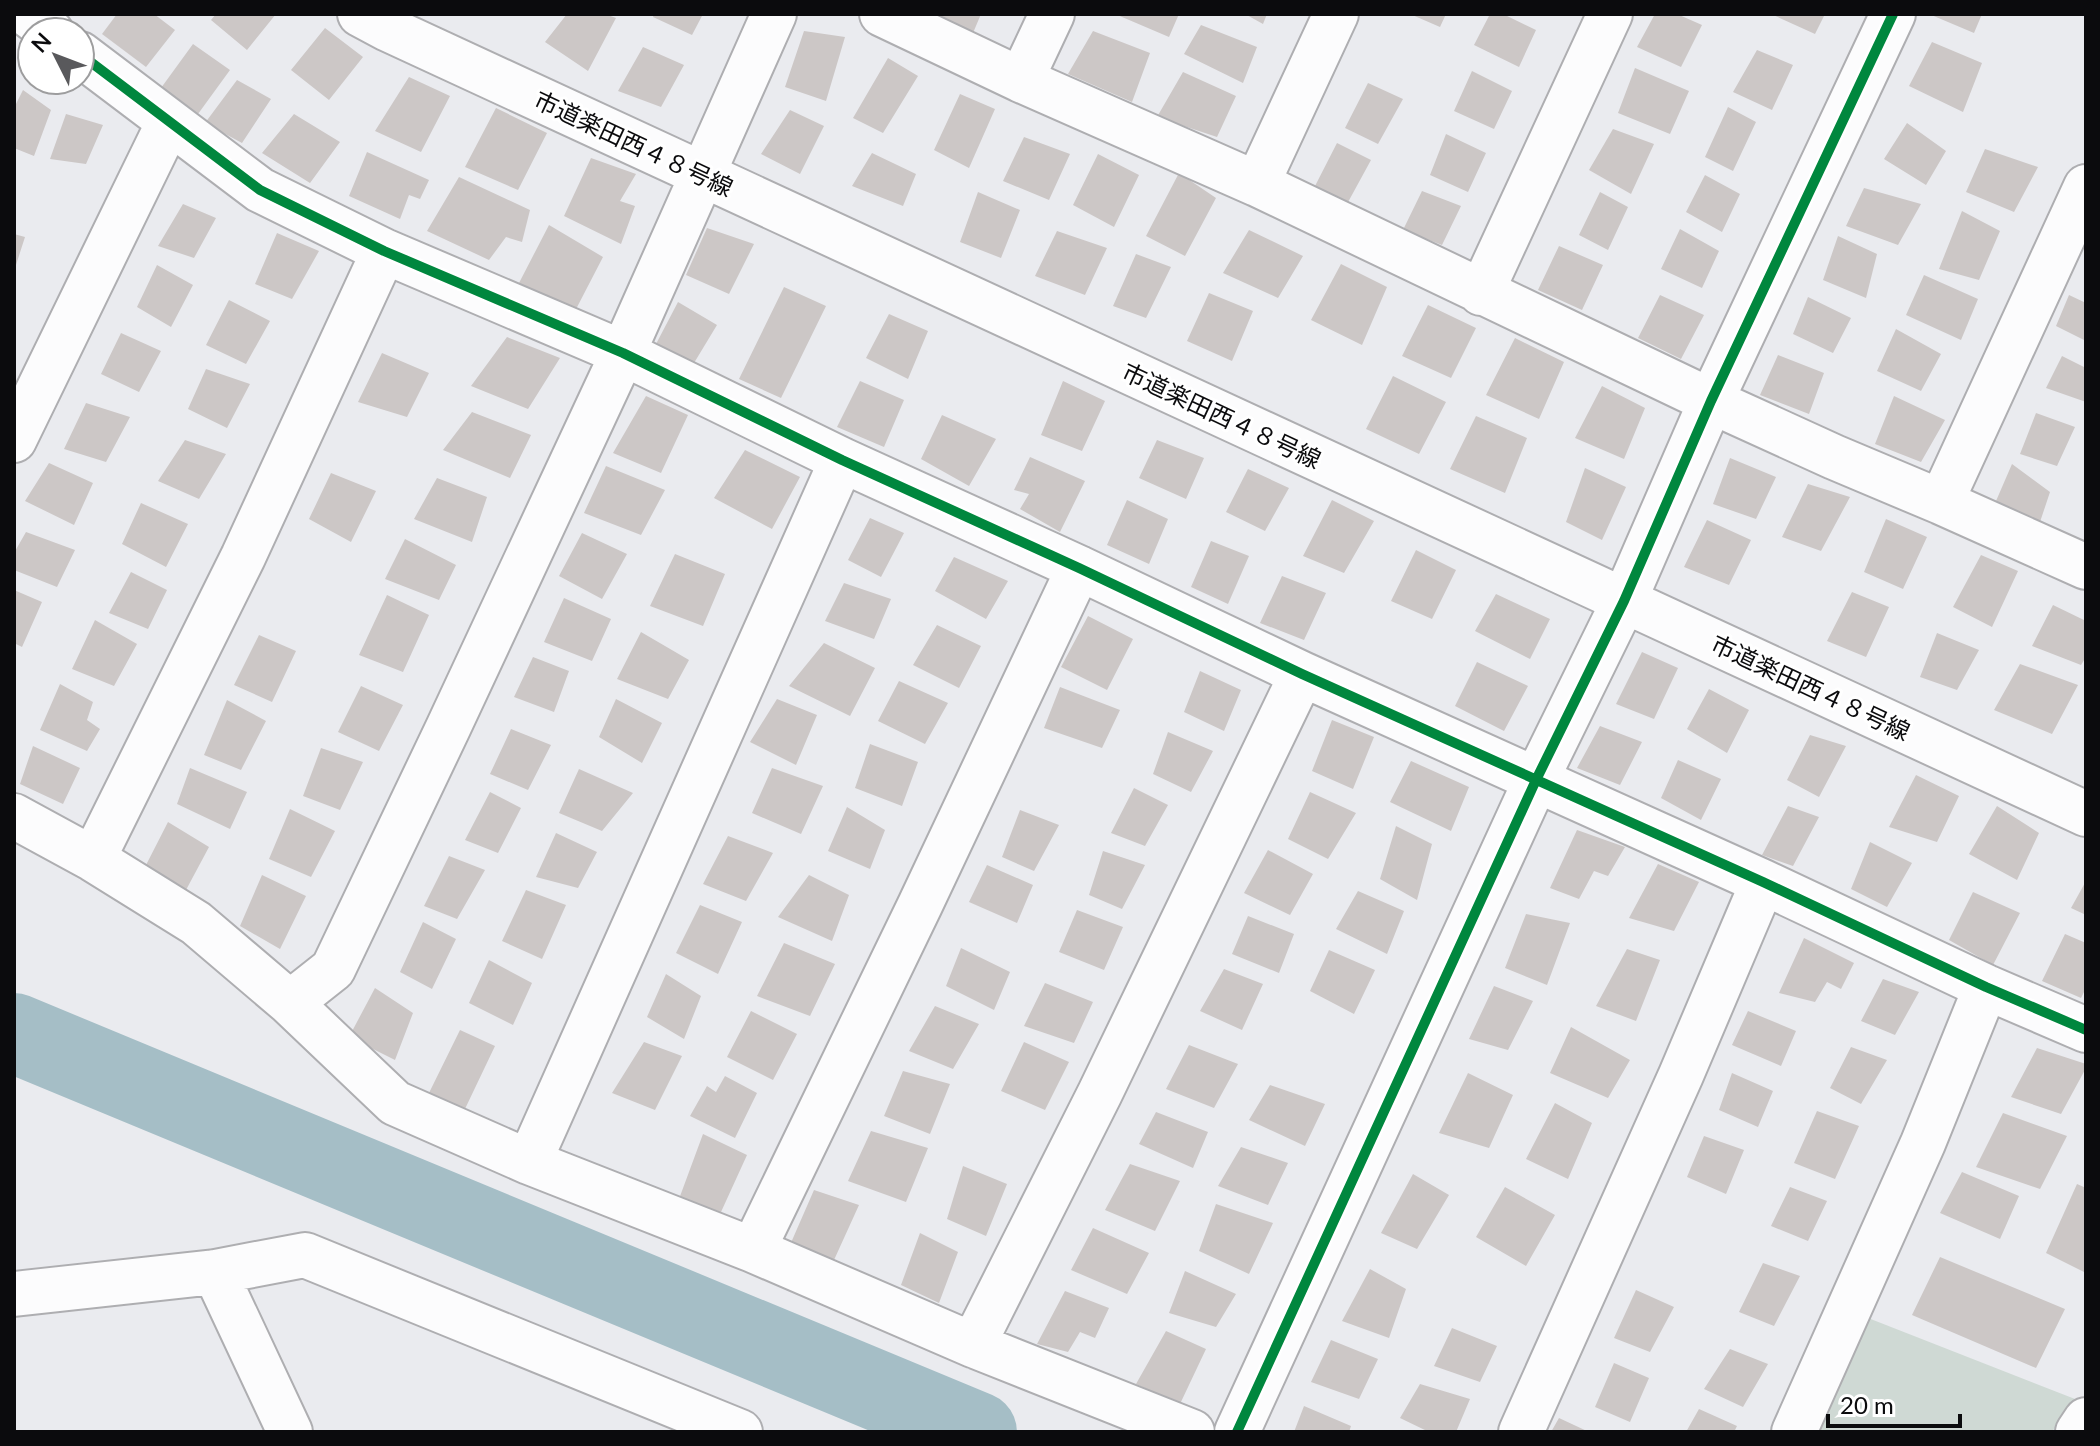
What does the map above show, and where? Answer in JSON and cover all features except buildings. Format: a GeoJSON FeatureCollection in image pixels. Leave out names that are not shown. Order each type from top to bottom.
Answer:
{"type":"FeatureCollection","features":[{"type":"Feature","properties":{"kind":"street","name":"市道楽田西４８号線"},"geometry":{"type":"LineString","coordinates":[[360,14],[2086,814]]}},
{"type":"Feature","properties":{"kind":"street"},"geometry":{"type":"LineString","coordinates":[[290,1003],[333,969],[623,353],[774,14]]}},
{"type":"Feature","properties":{"kind":"street"},"geometry":{"type":"LineString","coordinates":[[882,14],[1021,80],[1257,184],[1711,401],[2086,567]]}},
{"type":"Feature","properties":{"kind":"street"},"geometry":{"type":"LineString","coordinates":[[1021,80],[1052,14]]}},
{"type":"Feature","properties":{"kind":"street"},"geometry":{"type":"LineString","coordinates":[[1257,184],[1336,14]]}},
{"type":"Feature","properties":{"kind":"street"},"geometry":{"type":"LineString","coordinates":[[1481,293],[1610,14]]}},
{"type":"Feature","properties":{"kind":"street"},"geometry":{"type":"LineString","coordinates":[[1237,1432],[1536,780],[1624,601],[1711,401],[1893,14]]}},
{"type":"Feature","properties":{"kind":"street"},"geometry":{"type":"LineString","coordinates":[[96,66],[260,190],[384,251],[623,353],[842,460],[1302,674],[2086,1030]]}},
{"type":"Feature","properties":{"kind":"street"},"geometry":{"type":"LineString","coordinates":[[14,440],[169,122]]}},
{"type":"Feature","properties":{"kind":"street"},"geometry":{"type":"LineString","coordinates":[[1941,502],[2086,187]]}},
{"type":"Feature","properties":{"kind":"street"},"geometry":{"type":"LineString","coordinates":[[93,859],[243,557],[384,251]]}},
{"type":"Feature","properties":{"kind":"street"},"geometry":{"type":"LineString","coordinates":[[529,1162],[842,460]]}},
{"type":"Feature","properties":{"kind":"street"},"geometry":{"type":"LineString","coordinates":[[753,1250],[1079,568]]}},
{"type":"Feature","properties":{"kind":"street"},"geometry":{"type":"LineString","coordinates":[[973,1345],[1100,1093],[1302,674]]}},
{"type":"Feature","properties":{"kind":"street"},"geometry":{"type":"LineString","coordinates":[[14,816],[93,859],[196,923],[290,1003],[395,1103],[529,1162],[753,1250],[973,1345],[1192,1432]]}},
{"type":"Feature","properties":{"kind":"street"},"geometry":{"type":"LineString","coordinates":[[1521,1432],[1662,1119],[1763,882]]}},
{"type":"Feature","properties":{"kind":"street"},"geometry":{"type":"LineString","coordinates":[[1794,1432],[1923,1143],[1986,987]]}},
{"type":"Feature","properties":{"kind":"street"},"geometry":{"type":"LineString","coordinates":[[14,1294],[215,1272],[305,1255],[740,1432]]}},
{"type":"Feature","properties":{"kind":"street"},"geometry":{"type":"LineString","coordinates":[[215,1272],[290,1432]]}},
{"type":"Feature","properties":{"kind":"street"},"geometry":{"type":"LineString","coordinates":[[2078,1432],[2086,1420]]}},
{"type":"Feature","properties":{"kind":"shaded area"},"geometry":{"type":"Polygon","coordinates":[[[1863,1316],[2075,1399],[2052,1432],[1809,1432],[1863,1316]]]}},
{"type":"Feature","properties":{"kind":"waterway"},"geometry":{"type":"LineString","coordinates":[[14,1033],[977,1432]]}},
{"type":"Feature","properties":{"kind":"cycle path"},"geometry":{"type":"LineString","coordinates":[[1237,1432],[1536,780],[1624,601],[1711,401],[1893,14]]}},
{"type":"Feature","properties":{"kind":"cycle path"},"geometry":{"type":"LineString","coordinates":[[96,66],[260,190],[384,251],[623,353],[842,460],[1302,674],[2086,1030]]}}]}
